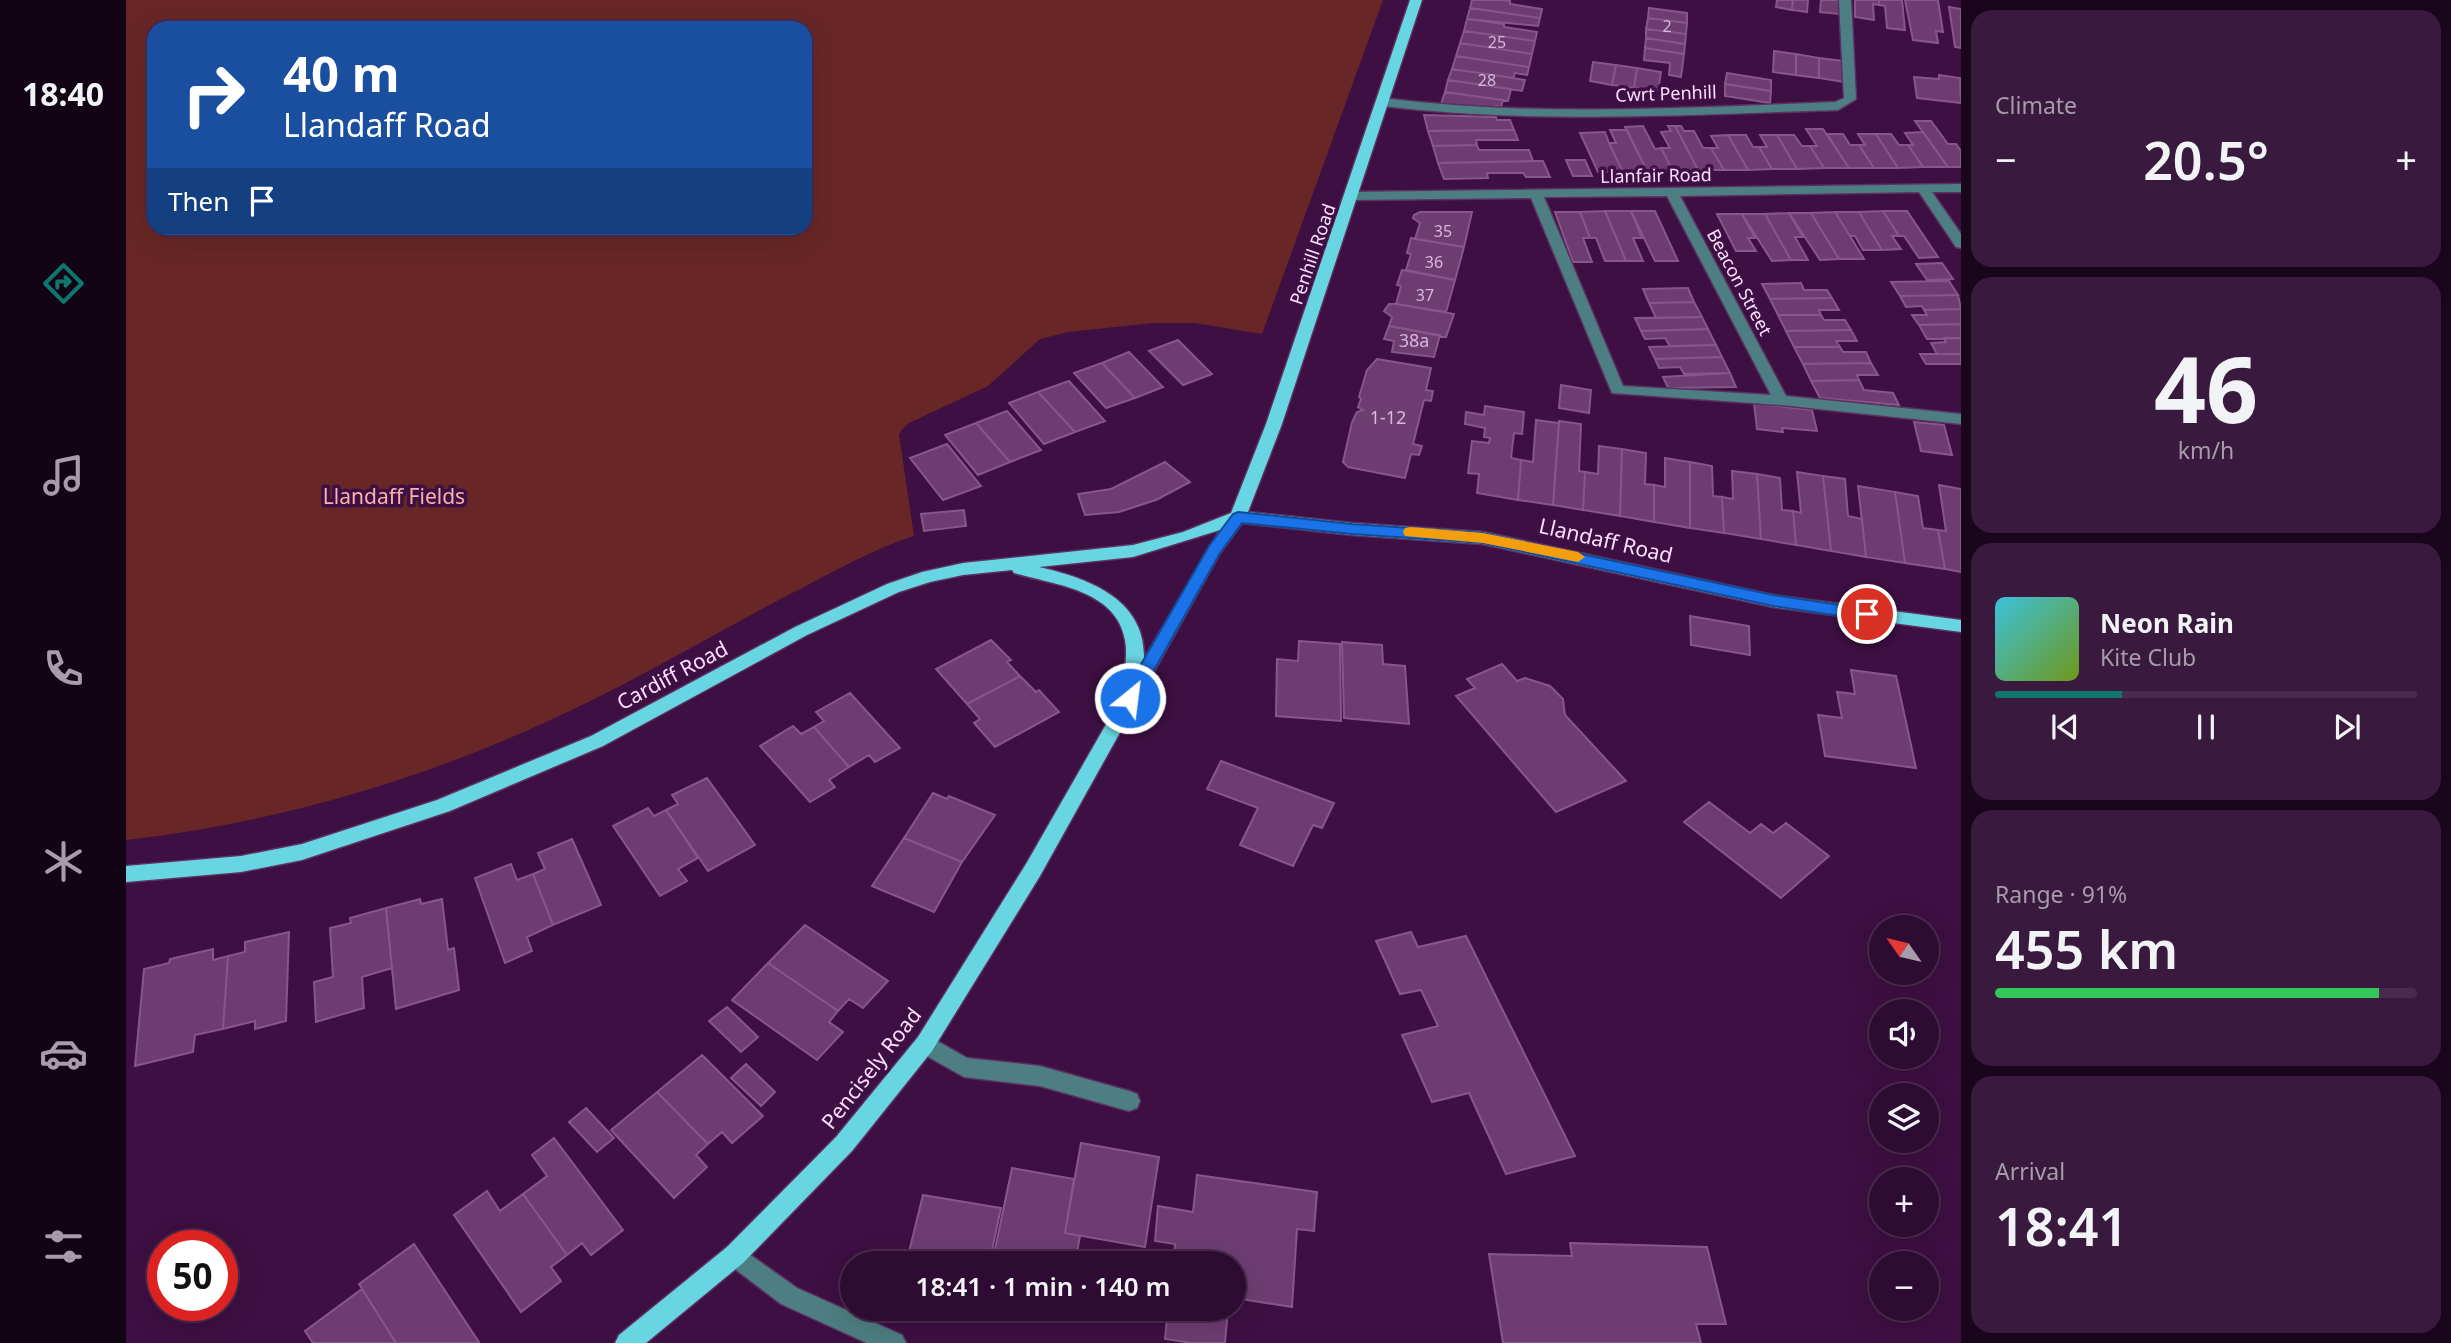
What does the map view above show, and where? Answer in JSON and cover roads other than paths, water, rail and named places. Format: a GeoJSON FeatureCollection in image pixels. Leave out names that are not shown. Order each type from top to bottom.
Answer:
{"type":"FeatureCollection","features":[{"type":"Feature","properties":{"kind":"main road","name":"Penhill Road"},"geometry":{"type":"LineString","coordinates":[[1238,517],[1282,403],[1416,0]]}},
{"type":"Feature","properties":{"kind":"main road","name":"Cardiff Road"},"geometry":{"type":"LineString","coordinates":[[126,874],[241,864],[302,852],[443,806],[597,741],[802,631],[893,588],[963,569],[1133,551],[1188,536],[1238,517]]}},
{"type":"Feature","properties":{"kind":"main road","name":"Llandaff Road"},"geometry":{"type":"LineString","coordinates":[[1238,517],[1352,529],[1483,538],[1773,600],[1961,626]]}},
{"type":"Feature","properties":{"kind":"main road","name":"Pencisely Road"},"geometry":{"type":"LineString","coordinates":[[627,1343],[735,1255],[844,1144],[925,1044],[1033,870],[1214,550],[1238,517]]}},
{"type":"Feature","properties":{"kind":"main road","name":"Pencisely Road"},"geometry":{"type":"LineString","coordinates":[[1000,565],[1048,574],[1079,584],[1100,593],[1126,618],[1133,636],[1135,658],[1130,698]]}},
{"type":"Feature","properties":{"kind":"street","name":"Cwrt Penhill"},"geometry":{"type":"LineString","coordinates":[[1382,102],[1480,113],[1534,114],[1838,106],[1850,99],[1845,0]]}},
{"type":"Feature","properties":{"kind":"street"},"geometry":{"type":"LineString","coordinates":[[1922,188],[1961,244]]}},
{"type":"Feature","properties":{"kind":"street","name":"Llanfair Road"},"geometry":{"type":"LineString","coordinates":[[1352,197],[1961,188]]}},
{"type":"Feature","properties":{"kind":"street","name":"Beacon Street"},"geometry":{"type":"LineString","coordinates":[[1672,192],[1778,395]]}},
{"type":"Feature","properties":{"kind":"street"},"geometry":{"type":"LineString","coordinates":[[1536,194],[1617,390],[1778,395],[1961,418]]}},
{"type":"Feature","properties":{"kind":"street"},"geometry":{"type":"LineString","coordinates":[[925,1044],[964,1067],[1040,1076],[1129,1101]]}},
{"type":"Feature","properties":{"kind":"street"},"geometry":{"type":"LineString","coordinates":[[735,1255],[789,1296],[894,1343]]}},
{"type":"Feature","properties":{"kind":"park label","name":"Llandaff Fields"},"geometry":{"type":"Point","coordinates":[394,496]}}]}
